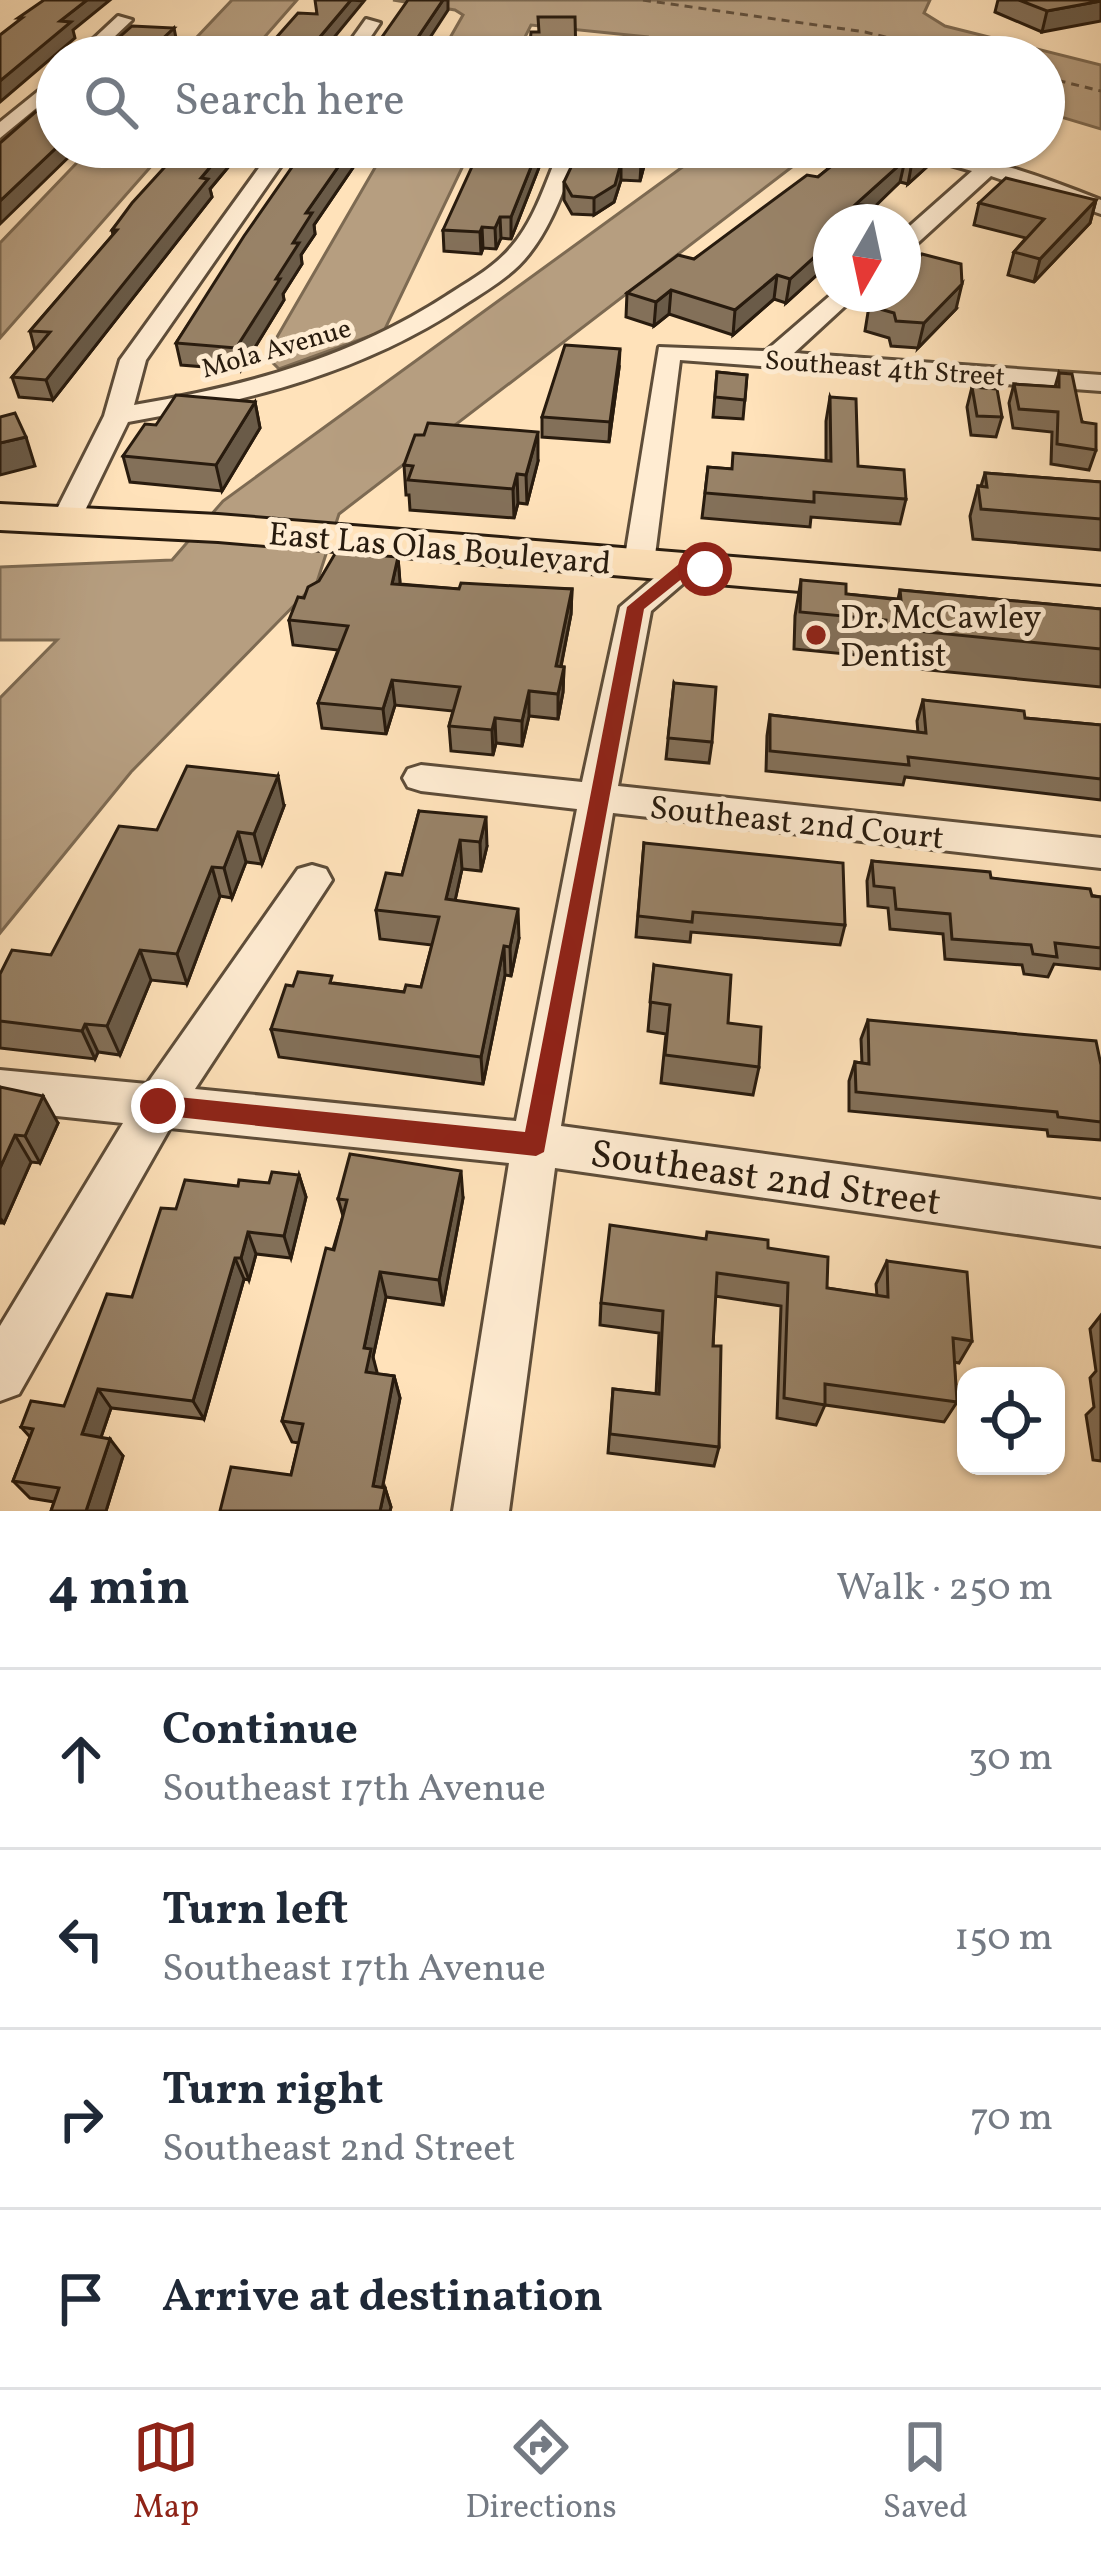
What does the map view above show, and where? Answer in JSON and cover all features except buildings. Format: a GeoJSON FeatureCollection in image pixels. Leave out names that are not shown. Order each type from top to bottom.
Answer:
{"type":"FeatureCollection","features":[{"type":"Feature","properties":{"kind":"main road","name":"East Las Olas Boulevard"},"geometry":{"type":"LineString","coordinates":[[0,518],[396,542],[653,579],[1101,602]]}},
{"type":"Feature","properties":{"kind":"main road","name":"East Las Olas Boulevard"},"geometry":{"type":"LineString","coordinates":[[0,537],[65,523]]}},
{"type":"Feature","properties":{"kind":"street"},"geometry":{"type":"LineString","coordinates":[[106,36],[124,20]]}},
{"type":"Feature","properties":{"kind":"street"},"geometry":{"type":"LineString","coordinates":[[363,36],[372,23]]}},
{"type":"Feature","properties":{"kind":"street"},"geometry":{"type":"LineString","coordinates":[[0,132],[36,100]]}},
{"type":"Feature","properties":{"kind":"street"},"geometry":{"type":"LineString","coordinates":[[65,523],[118,416],[133,360],[269,168]]}},
{"type":"Feature","properties":{"kind":"street","name":"Mola Avenue"},"geometry":{"type":"LineString","coordinates":[[118,416],[270,387],[344,364],[412,332],[514,259],[562,168]]}},
{"type":"Feature","properties":{"kind":"street"},"geometry":{"type":"LineString","coordinates":[[983,168],[1033,180],[1101,208]]}},
{"type":"Feature","properties":{"kind":"street"},"geometry":{"type":"LineString","coordinates":[[921,228],[987,169]]}},
{"type":"Feature","properties":{"kind":"street"},"geometry":{"type":"LineString","coordinates":[[772,359],[826,312]]}},
{"type":"Feature","properties":{"kind":"street","name":"Southeast 4th Street"},"geometry":{"type":"LineString","coordinates":[[653,579],[668,352],[1101,383]]}},
{"type":"Feature","properties":{"kind":"street"},"geometry":{"type":"LineString","coordinates":[[481,1511],[536,1144],[600,800],[653,579]]}},
{"type":"Feature","properties":{"kind":"street","name":"Southeast 2nd Court"},"geometry":{"type":"LineString","coordinates":[[422,778],[1101,854]]}},
{"type":"Feature","properties":{"kind":"street"},"geometry":{"type":"LineString","coordinates":[[0,1375],[158,1106],[312,880]]}},
{"type":"Feature","properties":{"kind":"street","name":"Southeast 2nd Street"},"geometry":{"type":"LineString","coordinates":[[0,1090],[536,1144],[1101,1223]]}},
{"type":"Feature","properties":{"kind":"shaded area"},"geometry":{"type":"Polygon","coordinates":[[[232,0],[297,0],[265,36],[198,36],[232,0]]]}},
{"type":"Feature","properties":{"kind":"shaded area"},"geometry":{"type":"Polygon","coordinates":[[[393,0],[930,0],[924,13],[945,26],[985,36],[638,36],[531,25],[526,36],[451,36],[463,15],[393,0]]]}},
{"type":"Feature","properties":{"kind":"shaded area"},"geometry":{"type":"Polygon","coordinates":[[[1065,56],[1101,65],[1101,129],[1065,118],[1065,56]]]}},
{"type":"Feature","properties":{"kind":"shaded area"},"geometry":{"type":"Polygon","coordinates":[[[72,168],[150,168],[0,338],[0,243],[72,168]]]}},
{"type":"Feature","properties":{"kind":"shaded area"},"geometry":{"type":"Polygon","coordinates":[[[375,168],[462,168],[384,331],[279,369],[266,356],[375,168]]]}},
{"type":"Feature","properties":{"kind":"shaded area"},"geometry":{"type":"Polygon","coordinates":[[[681,168],[791,168],[339,514],[317,582],[131,772],[0,933],[0,698],[57,640],[0,640],[0,567],[172,560],[223,501],[681,168]]]}},
{"type":"Feature","properties":{"kind":"ferry route"},"geometry":{"type":"LineString","coordinates":[[643,0],[881,36]]}},
{"type":"Feature","properties":{"kind":"ferry route"},"geometry":{"type":"LineString","coordinates":[[1065,82],[1101,91]]}},
{"type":"Feature","properties":{"kind":"place","name":"Dr. McCawley Dentist"},"geometry":{"type":"Point","coordinates":[816,635]}},
{"type":"Feature","properties":{"kind":"route"},"geometry":{"type":"LineString","coordinates":[[158,1106],[536,1144],[636,607],[660,583],[685,568],[705,569]]}}]}
